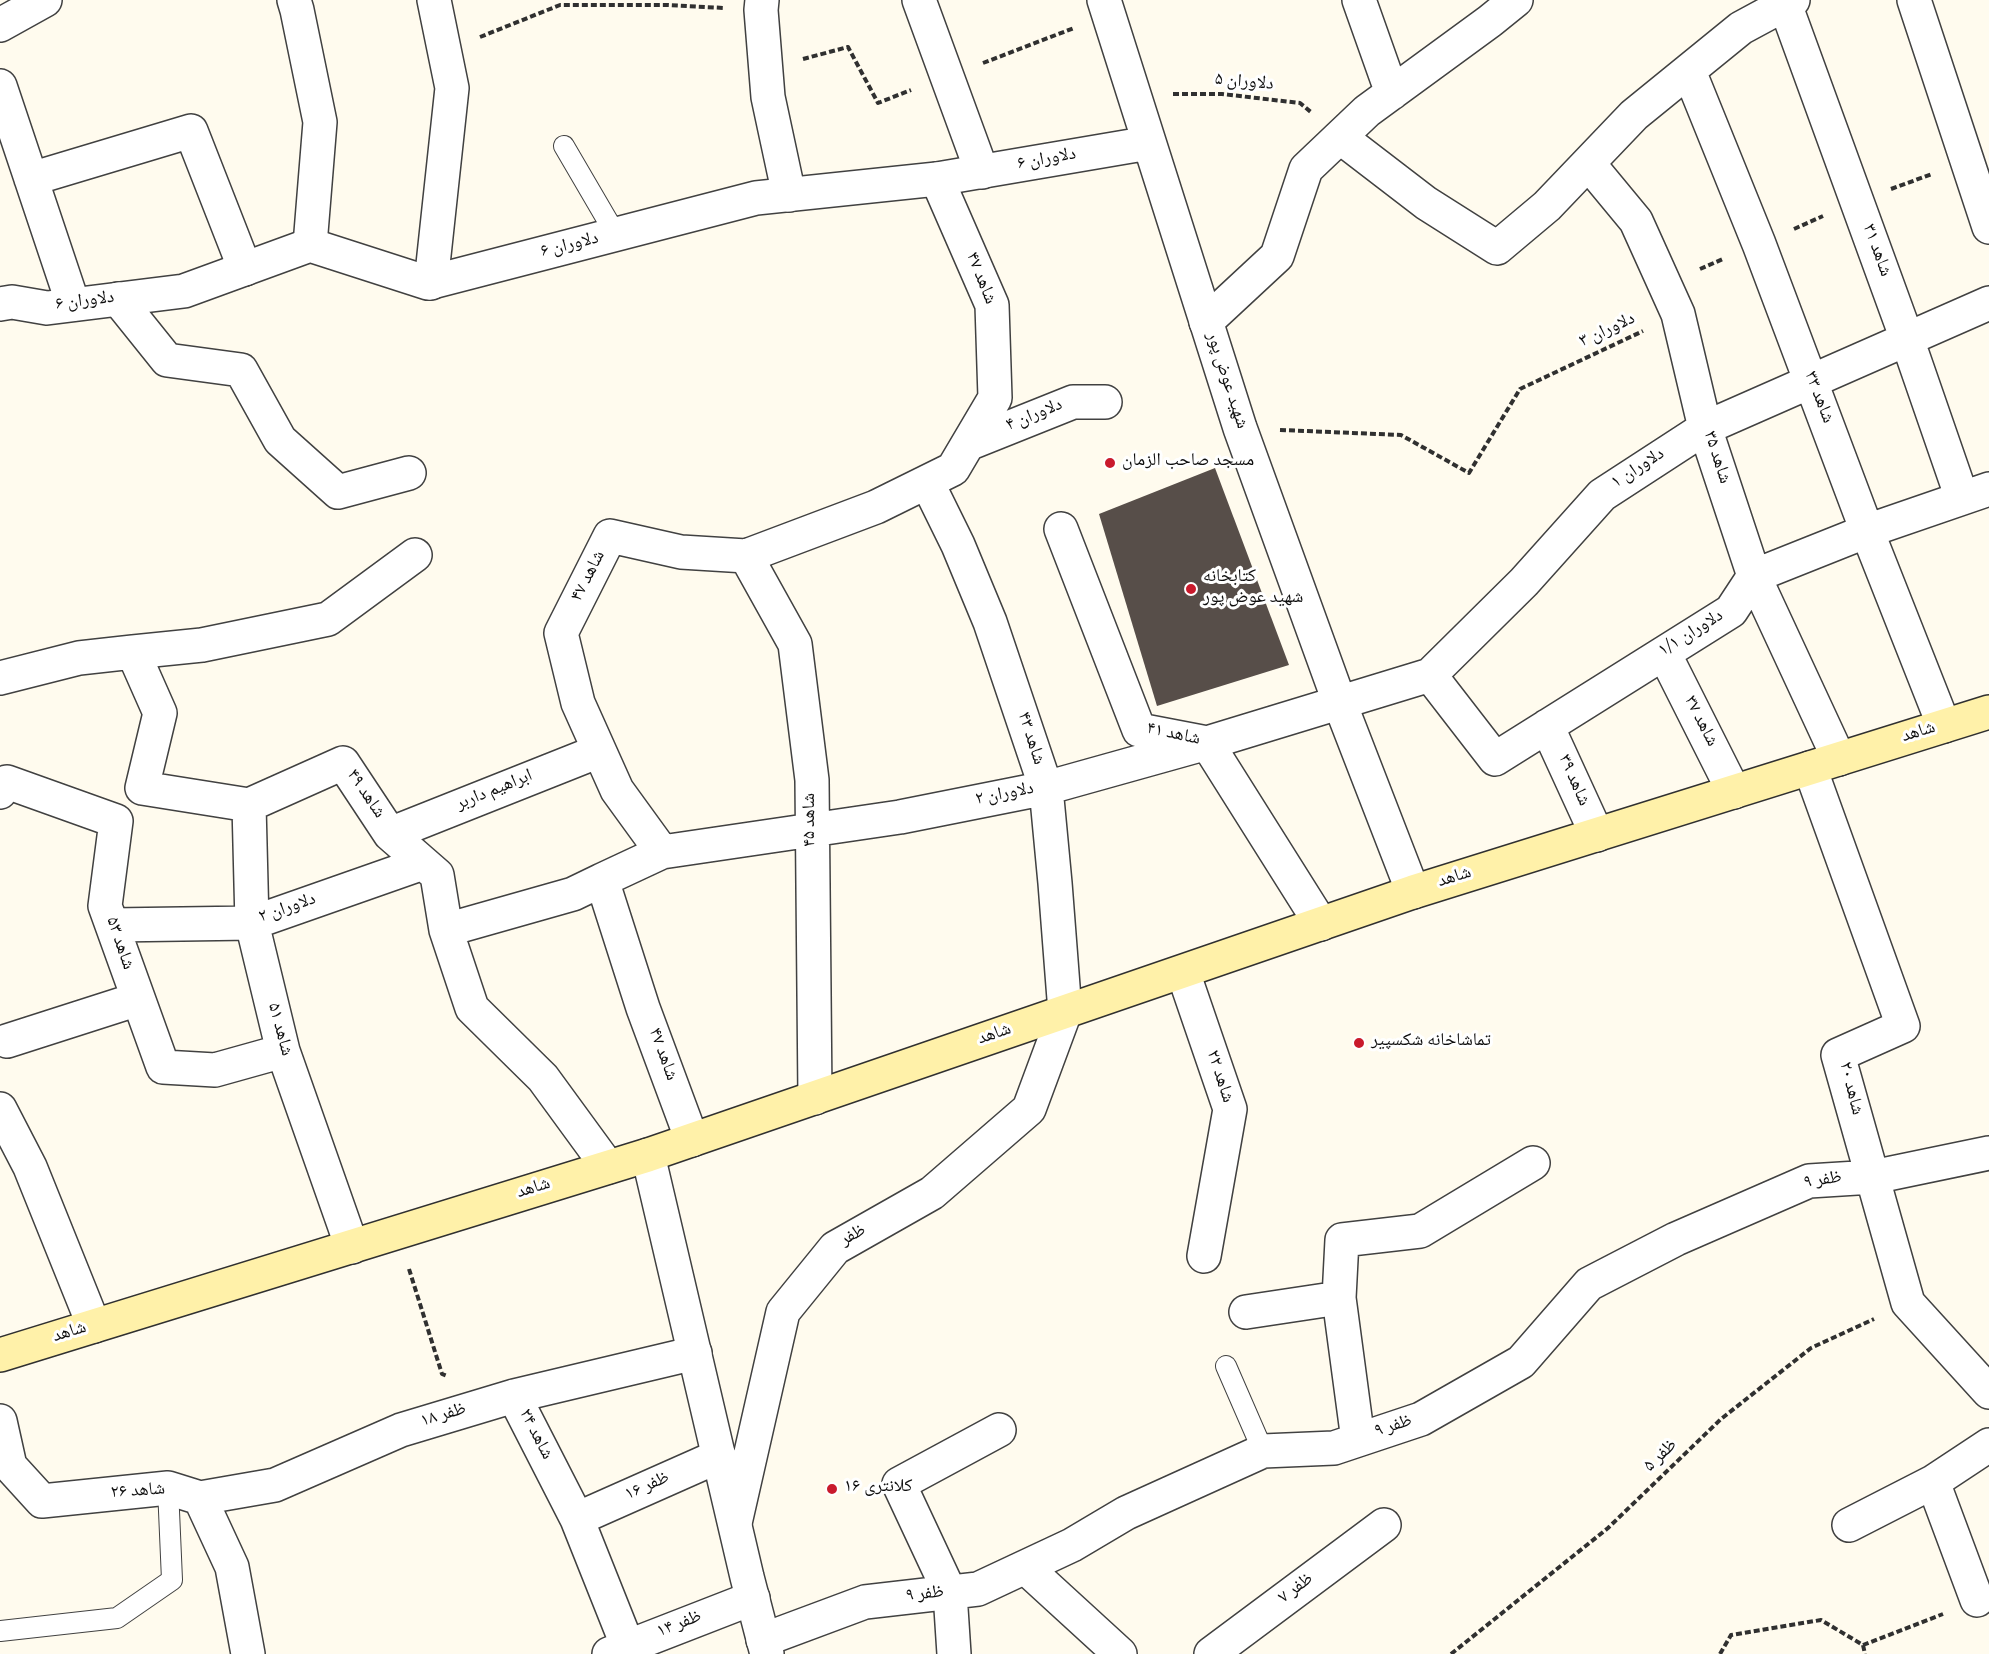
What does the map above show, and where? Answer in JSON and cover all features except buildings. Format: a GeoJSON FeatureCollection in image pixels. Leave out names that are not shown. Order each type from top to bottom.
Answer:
{"type":"FeatureCollection","features":[{"type":"Feature","properties":{"kind":"main road","name":"شاهد"},"geometry":{"type":"LineString","coordinates":[[0,1355],[648,1155],[1413,892],[1989,712]]}},
{"type":"Feature","properties":{"kind":"street"},"geometry":{"type":"LineString","coordinates":[[0,25],[45,0]]}},
{"type":"Feature","properties":{"kind":"street"},"geometry":{"type":"LineString","coordinates":[[294,0],[320,122],[310,245],[428,283],[431,283],[452,88],[434,0]]}},
{"type":"Feature","properties":{"kind":"street"},"geometry":{"type":"LineString","coordinates":[[919,0],[982,172]]}},
{"type":"Feature","properties":{"kind":"street","name":"شهید عوض پور"},"geometry":{"type":"LineString","coordinates":[[1104,0],[1240,428],[1339,701],[1413,892]]}},
{"type":"Feature","properties":{"kind":"street"},"geometry":{"type":"LineString","coordinates":[[1359,0],[1392,93]]}},
{"type":"Feature","properties":{"kind":"street"},"geometry":{"type":"LineString","coordinates":[[1206,322],[1277,256],[1305,169],[1367,111],[1516,0]]}},
{"type":"Feature","properties":{"kind":"street"},"geometry":{"type":"LineString","coordinates":[[1914,0],[1989,227]]}},
{"type":"Feature","properties":{"kind":"street"},"geometry":{"type":"LineString","coordinates":[[1340,137],[1426,203],[1497,248],[1547,206],[1634,115],[1741,28],[1789,2]]}},
{"type":"Feature","properties":{"kind":"street","name":"شاهد ۳۱"},"geometry":{"type":"LineString","coordinates":[[1789,2],[1857,202],[1907,339],[1975,494]]}},
{"type":"Feature","properties":{"kind":"street"},"geometry":{"type":"LineString","coordinates":[[761,5],[768,97],[789,195]]}},
{"type":"Feature","properties":{"kind":"street","name":"شاهد ۳۳"},"geometry":{"type":"LineString","coordinates":[[1689,71],[1759,243],[1867,531],[1944,726]]}},
{"type":"Feature","properties":{"kind":"street"},"geometry":{"type":"LineString","coordinates":[[0,86],[73,304]]}},
{"type":"Feature","properties":{"kind":"street"},"geometry":{"type":"LineString","coordinates":[[31,179],[191,131],[245,269]]}},
{"type":"Feature","properties":{"kind":"street","name":"دلاوران ۶"},"geometry":{"type":"LineString","coordinates":[[431,283],[756,198],[937,179],[1149,143]]}},
{"type":"Feature","properties":{"kind":"street","name":"شاهد ۳۵"},"geometry":{"type":"LineString","coordinates":[[1588,163],[1636,221],[1678,314],[1705,428],[1754,576],[1824,763]]}},
{"type":"Feature","properties":{"kind":"street","name":"شاهد ۴۷"},"geometry":{"type":"LineString","coordinates":[[662,852],[617,790],[599,751],[578,703],[561,633],[610,536],[681,552],[746,556],[876,507],[953,469],[995,398],[992,305],[937,179]]}},
{"type":"Feature","properties":{"kind":"street","name":"دلاوران ۶"},"geometry":{"type":"LineString","coordinates":[[0,304],[12,302],[47,308],[184,291],[310,245]]}},
{"type":"Feature","properties":{"kind":"street"},"geometry":{"type":"LineString","coordinates":[[118,299],[166,360],[241,370],[280,440],[338,492],[409,473]]}},
{"type":"Feature","properties":{"kind":"street","name":"دلاوران ۱"},"geometry":{"type":"LineString","coordinates":[[1339,701],[1430,675],[1524,582],[1602,495],[1705,428],[1989,303]]}},
{"type":"Feature","properties":{"kind":"street","name":"دلاوران ۴"},"geometry":{"type":"LineString","coordinates":[[968,444],[1073,402],[1105,402]]}},
{"type":"Feature","properties":{"kind":"street","name":"شاهد ۴۳"},"geometry":{"type":"LineString","coordinates":[[927,482],[958,545],[990,622],[1046,788],[1065,1012]]}},
{"type":"Feature","properties":{"kind":"street"},"geometry":{"type":"LineString","coordinates":[[1754,576],[1867,531],[1975,494]]}},
{"type":"Feature","properties":{"kind":"street","name":"شاهد ۴۱"},"geometry":{"type":"LineString","coordinates":[[1061,530],[1139,730],[1207,742],[1321,924]]}},
{"type":"Feature","properties":{"kind":"street"},"geometry":{"type":"LineString","coordinates":[[0,678],[78,658],[201,645],[328,619],[415,555]]}},
{"type":"Feature","properties":{"kind":"street","name":"شاهد ۴۵"},"geometry":{"type":"LineString","coordinates":[[746,556],[795,644],[812,780],[815,1098]]}},
{"type":"Feature","properties":{"kind":"street","name":"دلاوران ۱/۱"},"geometry":{"type":"LineString","coordinates":[[1430,675],[1495,759],[1731,611],[1754,576]]}},
{"type":"Feature","properties":{"kind":"street"},"geometry":{"type":"LineString","coordinates":[[0,792],[7,782],[117,821],[142,788],[160,713],[133,652]]}},
{"type":"Feature","properties":{"kind":"street","name":"شاهد ۳۷"},"geometry":{"type":"LineString","coordinates":[[1664,653],[1734,792]]}},
{"type":"Feature","properties":{"kind":"street","name":"دلاوران ۲"},"geometry":{"type":"LineString","coordinates":[[662,852],[900,817],[1046,788],[1339,701]]}},
{"type":"Feature","properties":{"kind":"street","name":"شاهد ۳۹"},"geometry":{"type":"LineString","coordinates":[[1547,726],[1597,835]]}},
{"type":"Feature","properties":{"kind":"street","name":"ابراهیم داربر"},"geometry":{"type":"LineString","coordinates":[[390,834],[599,751]]}},
{"type":"Feature","properties":{"kind":"street","name":"شاهد ۴۹"},"geometry":{"type":"LineString","coordinates":[[249,805],[343,763],[390,834],[437,875],[446,930],[472,1008],[543,1078],[608,1167]]}},
{"type":"Feature","properties":{"kind":"street","name":"شاهد ۲۰"},"geometry":{"type":"LineString","coordinates":[[1824,763],[1903,1026],[1838,1055],[1908,1303],[1989,1392]]}},
{"type":"Feature","properties":{"kind":"street"},"geometry":{"type":"LineString","coordinates":[[142,788],[249,805]]}},
{"type":"Feature","properties":{"kind":"street","name":"شاهد ۵۱"},"geometry":{"type":"LineString","coordinates":[[249,805],[252,923],[283,1051],[352,1247]]}},
{"type":"Feature","properties":{"kind":"street","name":"شاهد ۵۳"},"geometry":{"type":"LineString","coordinates":[[117,821],[105,906],[163,1067],[215,1070],[283,1051]]}},
{"type":"Feature","properties":{"kind":"street"},"geometry":{"type":"LineString","coordinates":[[446,930],[573,894],[662,852]]}},
{"type":"Feature","properties":{"kind":"street","name":"دلاوران ۲"},"geometry":{"type":"LineString","coordinates":[[112,925],[252,923],[423,863]]}},
{"type":"Feature","properties":{"kind":"street","name":"شاهد ۴۷"},"geometry":{"type":"LineString","coordinates":[[602,880],[644,1008],[692,1140]]}},
{"type":"Feature","properties":{"kind":"street","name":"شاهد ۲۲"},"geometry":{"type":"LineString","coordinates":[[1182,972],[1230,1109],[1204,1256]]}},
{"type":"Feature","properties":{"kind":"street"},"geometry":{"type":"LineString","coordinates":[[2,1041],[138,999]]}},
{"type":"Feature","properties":{"kind":"street","name":"ظفر"},"geometry":{"type":"LineString","coordinates":[[735,1523],[783,1312],[835,1248],[932,1193],[1029,1109],[1065,1012]]}},
{"type":"Feature","properties":{"kind":"street"},"geometry":{"type":"LineString","coordinates":[[0,1110],[30,1167],[94,1326]]}},
{"type":"Feature","properties":{"kind":"street","name":"ظفر ۹"},"geometry":{"type":"LineString","coordinates":[[765,1647],[865,1602],[978,1589],[1072,1545],[1126,1513],[1263,1451],[1334,1448],[1421,1419],[1521,1362],[1589,1284],[1667,1244],[1809,1181],[1873,1177],[1989,1153]]}},
{"type":"Feature","properties":{"kind":"street","name":"ظفر"},"geometry":{"type":"LineString","coordinates":[[648,1155],[765,1647]]}},
{"type":"Feature","properties":{"kind":"street"},"geometry":{"type":"LineString","coordinates":[[1358,1440],[1339,1298],[1342,1240],[1420,1231],[1533,1163]]}},
{"type":"Feature","properties":{"kind":"street"},"geometry":{"type":"LineString","coordinates":[[1246,1312],[1339,1298]]}},
{"type":"Feature","properties":{"kind":"street","name":"ظفر ۱۸"},"geometry":{"type":"LineString","coordinates":[[200,1498],[275,1485],[401,1430],[514,1396],[695,1353]]}},
{"type":"Feature","properties":{"kind":"street","name":"شاهد ۲۴"},"geometry":{"type":"LineString","coordinates":[[514,1396],[577,1519],[618,1650]]}},
{"type":"Feature","properties":{"kind":"street","name":"شاهد ۲۶"},"geometry":{"type":"LineString","coordinates":[[0,1421],[10,1466],[42,1501],[168,1488],[200,1498]]}},
{"type":"Feature","properties":{"kind":"street"},"geometry":{"type":"LineString","coordinates":[[954,1654],[950,1593],[898,1484],[999,1430]]}},
{"type":"Feature","properties":{"kind":"street"},"geometry":{"type":"LineString","coordinates":[[1849,1525],[1933,1482],[1989,1445]]}},
{"type":"Feature","properties":{"kind":"street","name":"ظفر ۱۶"},"geometry":{"type":"LineString","coordinates":[[577,1519],[719,1456]]}},
{"type":"Feature","properties":{"kind":"street"},"geometry":{"type":"LineString","coordinates":[[1933,1482],[1977,1600]]}},
{"type":"Feature","properties":{"kind":"street"},"geometry":{"type":"LineString","coordinates":[[200,1498],[232,1567],[248,1654]]}},
{"type":"Feature","properties":{"kind":"street","name":"ظفر ۷"},"geometry":{"type":"LineString","coordinates":[[1211,1654],[1384,1525]]}},
{"type":"Feature","properties":{"kind":"street"},"geometry":{"type":"LineString","coordinates":[[1025,1567],[1120,1654]]}},
{"type":"Feature","properties":{"kind":"street","name":"ظفر ۱۴"},"geometry":{"type":"LineString","coordinates":[[618,1650],[753,1598]]}},
{"type":"Feature","properties":{"kind":"lane"},"geometry":{"type":"LineString","coordinates":[[564,146],[616,235]]}},
{"type":"Feature","properties":{"kind":"lane"},"geometry":{"type":"LineString","coordinates":[[1226,1366],[1263,1451]]}},
{"type":"Feature","properties":{"kind":"lane"},"geometry":{"type":"LineString","coordinates":[[0,1631],[117,1618],[172,1580],[168,1488]]}},
{"type":"Feature","properties":{"kind":"path"},"geometry":{"type":"LineString","coordinates":[[444,52],[560,5],[761,5]]}},
{"type":"Feature","properties":{"kind":"path","name":"دلاوران ۵"},"geometry":{"type":"LineString","coordinates":[[1134,94],[1222,94],[1300,103],[1340,137]]}},
{"type":"Feature","properties":{"kind":"path"},"geometry":{"type":"LineString","coordinates":[[1678,314],[1681,277],[1857,202],[1968,161]]}},
{"type":"Feature","properties":{"kind":"path","name":"دلاوران ۳"},"geometry":{"type":"LineString","coordinates":[[1240,428],[1401,435],[1469,473],[1520,388],[1678,314]]}},
{"type":"Feature","properties":{"kind":"path"},"geometry":{"type":"LineString","coordinates":[[397,1233],[442,1374],[452,1377]]}},
{"type":"Feature","properties":{"kind":"path","name":"ظفر ۵"},"geometry":{"type":"LineString","coordinates":[[1451,1654],[1608,1528],[1721,1419],[1811,1348],[1908,1303]]}},
{"type":"Feature","properties":{"kind":"path"},"geometry":{"type":"LineString","coordinates":[[1863,1646],[1977,1600]]}},
{"type":"Feature","properties":{"kind":"path"},"geometry":{"type":"LineString","coordinates":[[1720,1654],[1731,1635],[1821,1620],[1863,1646],[1865,1654]]}},
{"type":"Feature","properties":{"kind":"place","name":"مسجد صاحب الزمان"},"geometry":{"type":"Point","coordinates":[1110,463]}},
{"type":"Feature","properties":{"kind":"place","name":"کتابخانه شهید عوض پور"},"geometry":{"type":"Point","coordinates":[1191,589]}},
{"type":"Feature","properties":{"kind":"place","name":"تماشاخانه شکسپیر"},"geometry":{"type":"Point","coordinates":[1359,1043]}},
{"type":"Feature","properties":{"kind":"place","name":"کلانتری ۱۶"},"geometry":{"type":"Point","coordinates":[832,1489]}}]}
